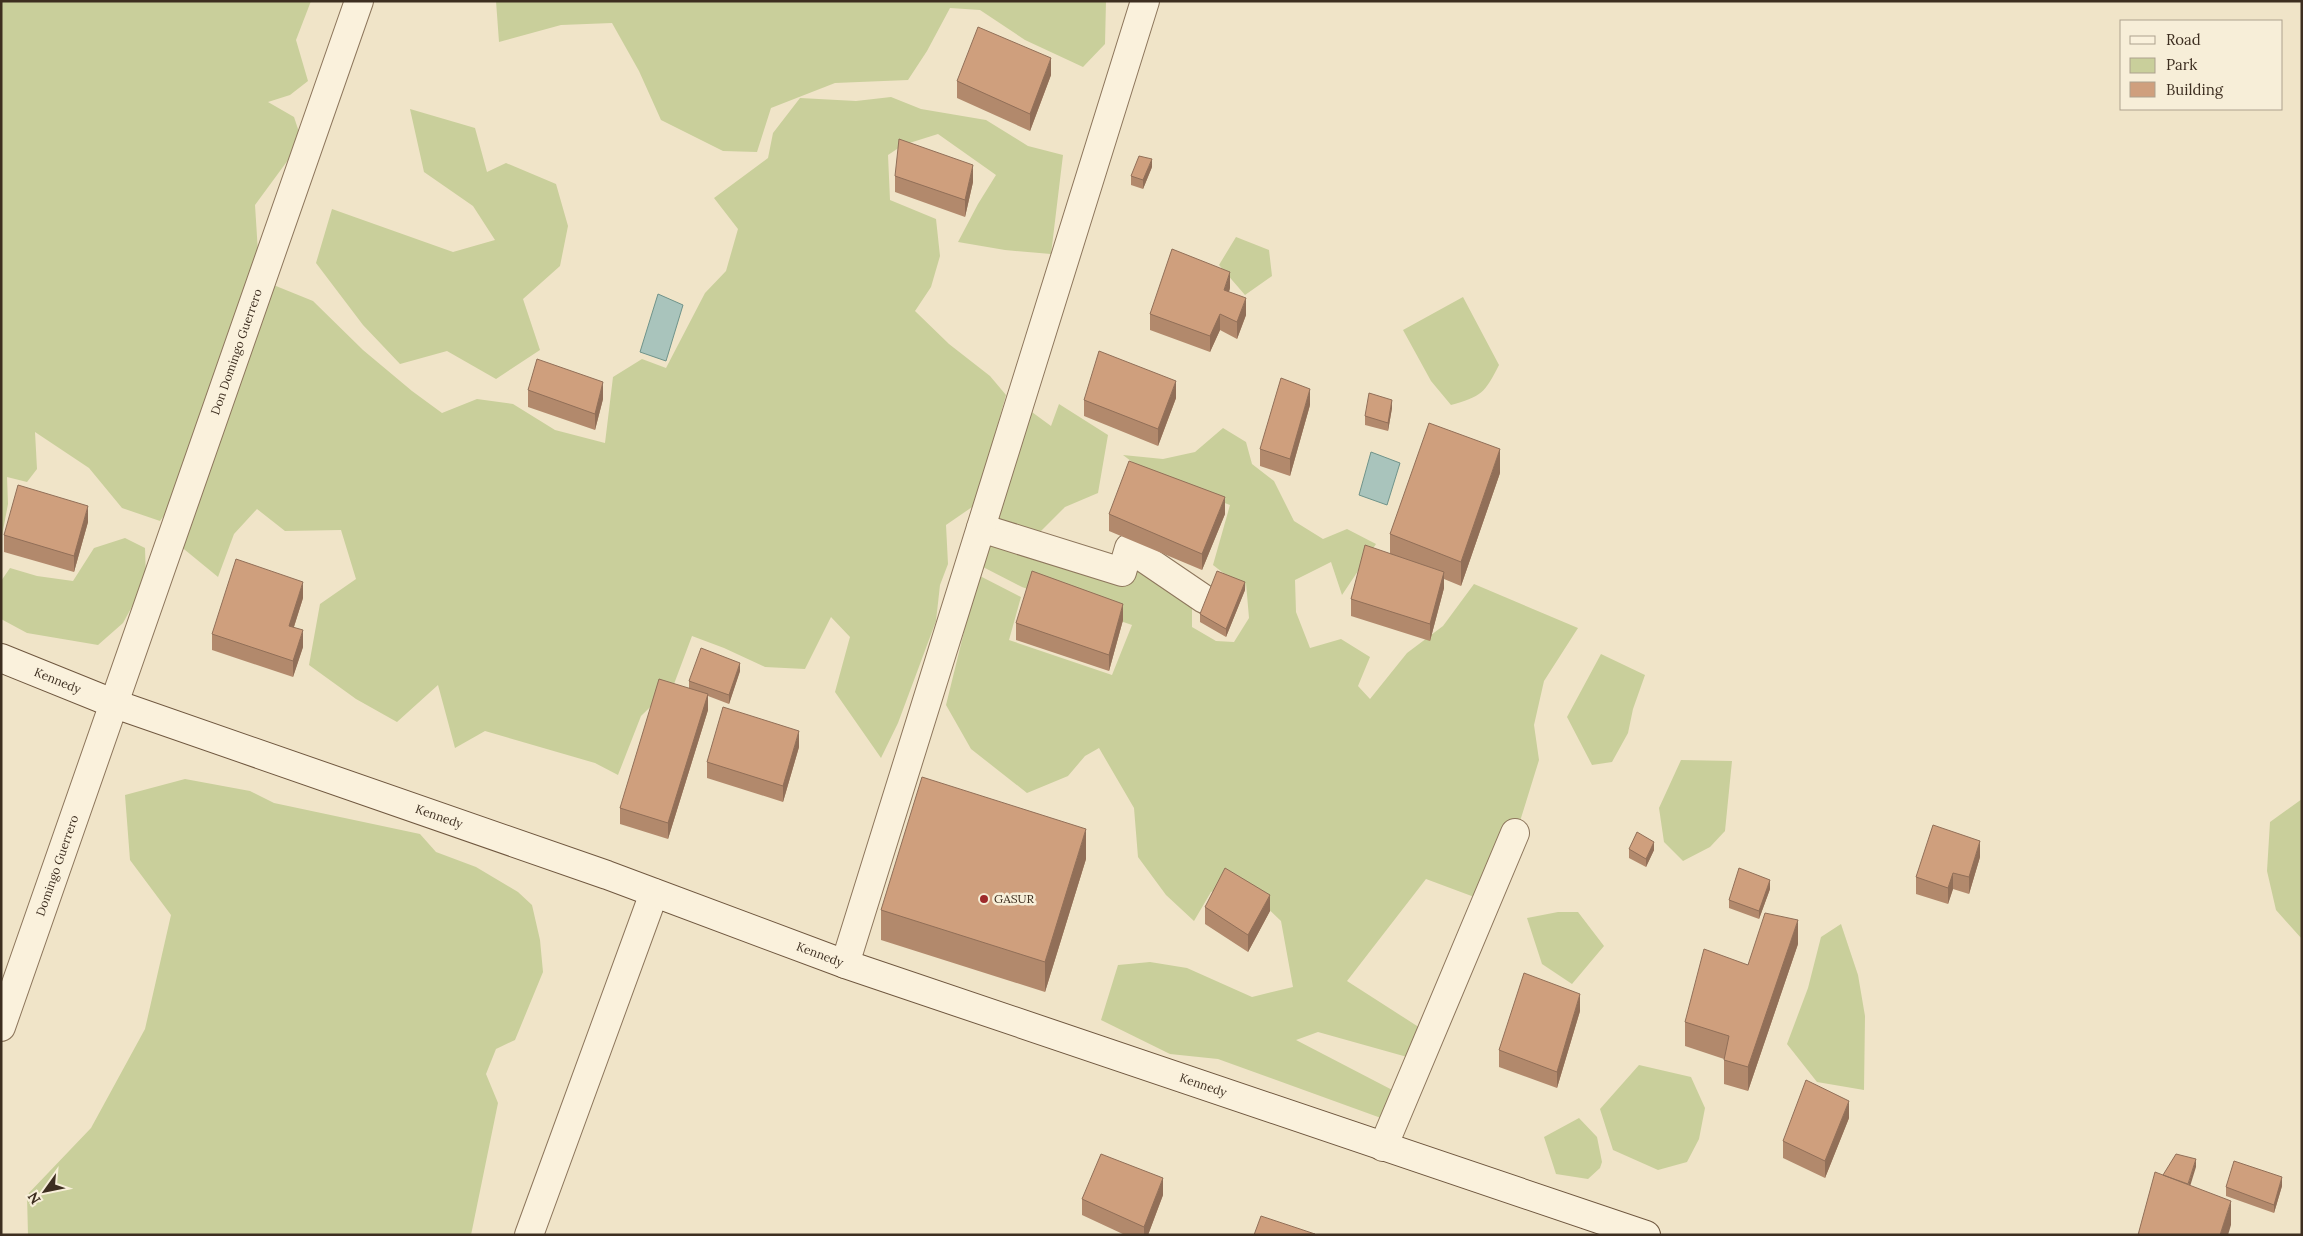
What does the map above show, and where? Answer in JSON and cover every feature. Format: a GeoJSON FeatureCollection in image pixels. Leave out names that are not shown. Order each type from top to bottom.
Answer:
{"type":"FeatureCollection","features":[{"type":"Feature","properties":{"kind":"street","name":"Don Domingo Guerrero"},"geometry":{"type":"LineString","coordinates":[[115,704],[359,1]]}},
{"type":"Feature","properties":{"kind":"street"},"geometry":{"type":"LineString","coordinates":[[846,964],[1145,1]]}},
{"type":"Feature","properties":{"kind":"street"},"geometry":{"type":"LineString","coordinates":[[981,528],[1122,572],[1129,548],[1204,599]]}},
{"type":"Feature","properties":{"kind":"street","name":"Kennedy"},"geometry":{"type":"LineString","coordinates":[[1,658],[115,704],[598,871],[846,964],[1646,1235]]}},
{"type":"Feature","properties":{"kind":"street","name":"Domingo Guerrero"},"geometry":{"type":"LineString","coordinates":[[1,1027],[115,704]]}},
{"type":"Feature","properties":{"kind":"street"},"geometry":{"type":"LineString","coordinates":[[1383,1147],[1515,833]]}},
{"type":"Feature","properties":{"kind":"street"},"geometry":{"type":"LineString","coordinates":[[529,1235],[654,893]]}},
{"type":"Feature","properties":{"kind":"green space"},"geometry":{"type":"Polygon","coordinates":[[[1,1],[311,1],[296,40],[308,81],[290,95],[268,102],[294,117],[302,141],[255,205],[259,268],[182,491],[160,521],[122,508],[89,468],[35,432],[37,469],[27,482],[7,477],[8,504],[1,541],[1,1]]]}},
{"type":"Feature","properties":{"kind":"green space"},"geometry":{"type":"Polygon","coordinates":[[[496,1],[1106,1],[1105,44],[1083,67],[1025,40],[980,10],[950,8],[927,51],[908,80],[835,83],[771,108],[757,152],[723,151],[661,120],[639,71],[612,23],[561,25],[499,42],[496,1]]]}},
{"type":"Feature","properties":{"kind":"green space"},"geometry":{"type":"Polygon","coordinates":[[[891,97],[921,109],[986,120],[1028,146],[1063,155],[1051,254],[1005,250],[958,242],[996,175],[938,134],[903,145],[888,155],[890,200],[936,219],[940,256],[931,287],[915,311],[949,344],[990,376],[1006,395],[975,505],[946,525],[948,564],[940,585],[936,621],[898,723],[881,758],[835,692],[850,637],[831,617],[805,669],[765,667],[692,636],[674,684],[641,716],[618,775],[595,763],[485,731],[455,748],[438,685],[397,722],[356,699],[309,665],[320,604],[356,579],[341,530],[285,531],[257,509],[234,534],[218,577],[179,545],[271,284],[313,301],[363,350],[412,391],[442,413],[477,399],[513,404],[555,430],[605,443],[613,377],[642,359],[666,368],[705,293],[726,271],[738,229],[714,198],[768,158],[773,133],[800,98],[856,101],[891,97]]]}},
{"type":"Feature","properties":{"kind":"green space"},"geometry":{"type":"Polygon","coordinates":[[[410,109],[475,128],[487,172],[506,163],[556,184],[568,226],[560,266],[523,299],[540,350],[496,379],[447,351],[400,364],[363,325],[316,263],[332,209],[453,252],[495,240],[473,206],[424,172],[410,109]]]}},
{"type":"Feature","properties":{"kind":"green space"},"geometry":{"type":"Polygon","coordinates":[[[1236,237],[1269,250],[1272,276],[1245,295],[1219,265],[1236,237]]]}},
{"type":"Feature","properties":{"kind":"green space"},"geometry":{"type":"Polygon","coordinates":[[[1463,297],[1499,365],[1490,382],[1481,392],[1476,396],[1451,405],[1431,381],[1403,330],[1463,297]]]}},
{"type":"Feature","properties":{"kind":"green space"},"geometry":{"type":"Polygon","coordinates":[[[1059,404],[1108,435],[1098,493],[1065,507],[1036,536],[995,517],[1025,407],[1051,426],[1059,404]]]}},
{"type":"Feature","properties":{"kind":"green space"},"geometry":{"type":"Polygon","coordinates":[[[1223,428],[1246,442],[1252,464],[1274,481],[1294,521],[1323,539],[1347,529],[1376,544],[1342,595],[1331,562],[1295,580],[1296,612],[1310,648],[1341,639],[1370,657],[1358,686],[1370,699],[1407,653],[1443,626],[1474,584],[1578,628],[1544,681],[1534,725],[1539,760],[1517,831],[1485,901],[1426,879],[1347,981],[1428,1033],[1425,1062],[1318,1032],[1296,1040],[1400,1094],[1392,1122],[1218,1059],[1170,1054],[1101,1020],[1118,965],[1150,962],[1187,968],[1252,997],[1293,987],[1281,921],[1239,881],[1211,892],[1194,921],[1166,895],[1138,857],[1134,808],[1099,748],[1085,756],[1068,776],[1027,793],[971,749],[946,705],[978,575],[1021,597],[1009,640],[1112,675],[1132,625],[1022,587],[983,567],[991,542],[1129,581],[1144,564],[1192,601],[1192,627],[1216,641],[1234,642],[1249,618],[1246,583],[1245,590],[1213,565],[1230,505],[1148,474],[1123,455],[1163,459],[1195,452],[1223,428]]]}},
{"type":"Feature","properties":{"kind":"green space"},"geometry":{"type":"Polygon","coordinates":[[[125,538],[145,548],[146,581],[123,623],[98,645],[27,633],[1,619],[1,581],[10,568],[37,576],[73,581],[94,548],[125,538]]]}},
{"type":"Feature","properties":{"kind":"green space"},"geometry":{"type":"Polygon","coordinates":[[[1601,654],[1645,675],[1633,709],[1628,733],[1612,762],[1592,765],[1567,717],[1601,654]]]}},
{"type":"Feature","properties":{"kind":"green space"},"geometry":{"type":"Polygon","coordinates":[[[1681,760],[1732,761],[1725,831],[1710,847],[1683,861],[1664,842],[1659,808],[1681,760]]]}},
{"type":"Feature","properties":{"kind":"green space"},"geometry":{"type":"Polygon","coordinates":[[[185,779],[250,791],[274,803],[420,834],[436,852],[476,867],[518,892],[532,905],[540,940],[543,972],[515,1040],[496,1049],[486,1074],[498,1103],[471,1235],[28,1235],[27,1195],[91,1128],[145,1029],[171,915],[130,860],[125,795],[185,779]]]}},
{"type":"Feature","properties":{"kind":"green space"},"geometry":{"type":"Polygon","coordinates":[[[2302,799],[2302,939],[2276,910],[2267,871],[2270,822],[2302,799]]]}},
{"type":"Feature","properties":{"kind":"green space"},"geometry":{"type":"Polygon","coordinates":[[[1558,912],[1578,912],[1604,946],[1572,984],[1542,964],[1527,918],[1558,912]]]}},
{"type":"Feature","properties":{"kind":"green space"},"geometry":{"type":"Polygon","coordinates":[[[1841,924],[1858,975],[1865,1016],[1864,1090],[1817,1082],[1787,1044],[1808,988],[1821,937],[1841,924]]]}},
{"type":"Feature","properties":{"kind":"green space"},"geometry":{"type":"Polygon","coordinates":[[[1639,1065],[1691,1077],[1705,1108],[1699,1139],[1687,1162],[1658,1170],[1613,1150],[1600,1109],[1639,1065]]]}},
{"type":"Feature","properties":{"kind":"green space"},"geometry":{"type":"Polygon","coordinates":[[[1579,1118],[1597,1137],[1602,1162],[1600,1168],[1588,1179],[1556,1174],[1544,1137],[1579,1118]]]}},
{"type":"Feature","properties":{"kind":"water"},"geometry":{"type":"Polygon","coordinates":[[[658,294],[683,305],[666,361],[640,352],[658,294]]]}},
{"type":"Feature","properties":{"kind":"water"},"geometry":{"type":"Polygon","coordinates":[[[1371,452],[1400,463],[1387,505],[1359,495],[1371,452]]]}},
{"type":"Feature","properties":{"kind":"building"},"geometry":{"type":"Polygon","coordinates":[[[978,27],[1051,58],[1030,114],[957,81],[978,27]]]}},
{"type":"Feature","properties":{"kind":"building"},"geometry":{"type":"Polygon","coordinates":[[[899,139],[973,165],[965,200],[895,176],[899,139]]]}},
{"type":"Feature","properties":{"kind":"building"},"geometry":{"type":"Polygon","coordinates":[[[1139,156],[1152,159],[1143,180],[1131,176],[1139,156]]]}},
{"type":"Feature","properties":{"kind":"building"},"geometry":{"type":"Polygon","coordinates":[[[1172,249],[1230,272],[1224,290],[1246,298],[1237,322],[1220,314],[1210,336],[1150,314],[1172,249]]]}},
{"type":"Feature","properties":{"kind":"building"},"geometry":{"type":"Polygon","coordinates":[[[1099,351],[1176,381],[1158,429],[1084,400],[1099,351]]]}},
{"type":"Feature","properties":{"kind":"building"},"geometry":{"type":"Polygon","coordinates":[[[537,359],[603,382],[595,414],[528,390],[537,359]]]}},
{"type":"Feature","properties":{"kind":"building"},"geometry":{"type":"Polygon","coordinates":[[[1281,378],[1310,389],[1290,459],[1260,449],[1281,378]]]}},
{"type":"Feature","properties":{"kind":"building"},"geometry":{"type":"Polygon","coordinates":[[[1369,393],[1392,400],[1388,423],[1365,416],[1369,393]]]}},
{"type":"Feature","properties":{"kind":"building"},"geometry":{"type":"Polygon","coordinates":[[[1429,423],[1500,449],[1461,562],[1390,534],[1429,423]]]}},
{"type":"Feature","properties":{"kind":"building"},"geometry":{"type":"Polygon","coordinates":[[[1129,461],[1225,497],[1202,554],[1109,514],[1129,461]]]}},
{"type":"Feature","properties":{"kind":"building"},"geometry":{"type":"Polygon","coordinates":[[[18,485],[88,506],[74,556],[4,535],[18,485]]]}},
{"type":"Feature","properties":{"kind":"building"},"geometry":{"type":"Polygon","coordinates":[[[1365,545],[1444,572],[1430,624],[1351,599],[1365,545]]]}},
{"type":"Feature","properties":{"kind":"building"},"geometry":{"type":"Polygon","coordinates":[[[236,559],[303,582],[289,626],[303,630],[293,661],[212,634],[236,559]]]}},
{"type":"Feature","properties":{"kind":"building"},"geometry":{"type":"Polygon","coordinates":[[[1032,571],[1123,604],[1109,655],[1016,623],[1032,571]]]}},
{"type":"Feature","properties":{"kind":"building"},"geometry":{"type":"Polygon","coordinates":[[[1217,571],[1245,582],[1226,629],[1200,614],[1217,571]]]}},
{"type":"Feature","properties":{"kind":"building"},"geometry":{"type":"Polygon","coordinates":[[[701,648],[740,663],[729,695],[689,681],[701,648]]]}},
{"type":"Feature","properties":{"kind":"building"},"geometry":{"type":"Polygon","coordinates":[[[659,679],[708,694],[668,823],[620,808],[659,679]]]}},
{"type":"Feature","properties":{"kind":"building"},"geometry":{"type":"Polygon","coordinates":[[[723,707],[799,731],[783,786],[707,762],[723,707]]]}},
{"type":"Feature","properties":{"kind":"building","name":"GASUR"},"geometry":{"type":"Polygon","coordinates":[[[922,777],[1086,829],[1045,962],[881,910],[922,777]]]}},
{"type":"Feature","properties":{"kind":"building"},"geometry":{"type":"Polygon","coordinates":[[[1933,825],[1980,841],[1969,877],[1953,873],[1948,888],[1916,877],[1933,825]]]}},
{"type":"Feature","properties":{"kind":"building"},"geometry":{"type":"Polygon","coordinates":[[[1637,832],[1654,842],[1646,859],[1629,849],[1637,832]]]}},
{"type":"Feature","properties":{"kind":"building"},"geometry":{"type":"Polygon","coordinates":[[[1225,868],[1270,895],[1248,935],[1205,907],[1225,868]]]}},
{"type":"Feature","properties":{"kind":"building"},"geometry":{"type":"Polygon","coordinates":[[[1739,868],[1770,880],[1759,911],[1729,900],[1739,868]]]}},
{"type":"Feature","properties":{"kind":"building"},"geometry":{"type":"Polygon","coordinates":[[[1765,913],[1798,920],[1748,1067],[1724,1060],[1729,1036],[1685,1022],[1704,949],[1748,965],[1765,913]]]}},
{"type":"Feature","properties":{"kind":"building"},"geometry":{"type":"Polygon","coordinates":[[[1524,973],[1580,994],[1557,1072],[1499,1050],[1524,973]]]}},
{"type":"Feature","properties":{"kind":"building"},"geometry":{"type":"Polygon","coordinates":[[[1806,1080],[1849,1101],[1825,1161],[1783,1141],[1806,1080]]]}},
{"type":"Feature","properties":{"kind":"building"},"geometry":{"type":"Polygon","coordinates":[[[1101,1154],[1163,1178],[1144,1227],[1082,1199],[1101,1154]]]}},
{"type":"Feature","properties":{"kind":"building"},"geometry":{"type":"Polygon","coordinates":[[[2176,1154],[2196,1159],[2188,1184],[2163,1175],[2176,1154]]]}},
{"type":"Feature","properties":{"kind":"building"},"geometry":{"type":"Polygon","coordinates":[[[2234,1161],[2282,1177],[2274,1205],[2226,1187],[2234,1161]]]}},
{"type":"Feature","properties":{"kind":"building"},"geometry":{"type":"Polygon","coordinates":[[[2155,1172],[2231,1201],[2220,1235],[2138,1235],[2155,1172]]]}},
{"type":"Feature","properties":{"kind":"building"},"geometry":{"type":"Polygon","coordinates":[[[1261,1216],[1315,1234],[1254,1235],[1261,1216]]]}},
{"type":"Feature","properties":{"kind":"place","name":"GASUR"},"geometry":{"type":"Point","coordinates":[984,899]}}]}
